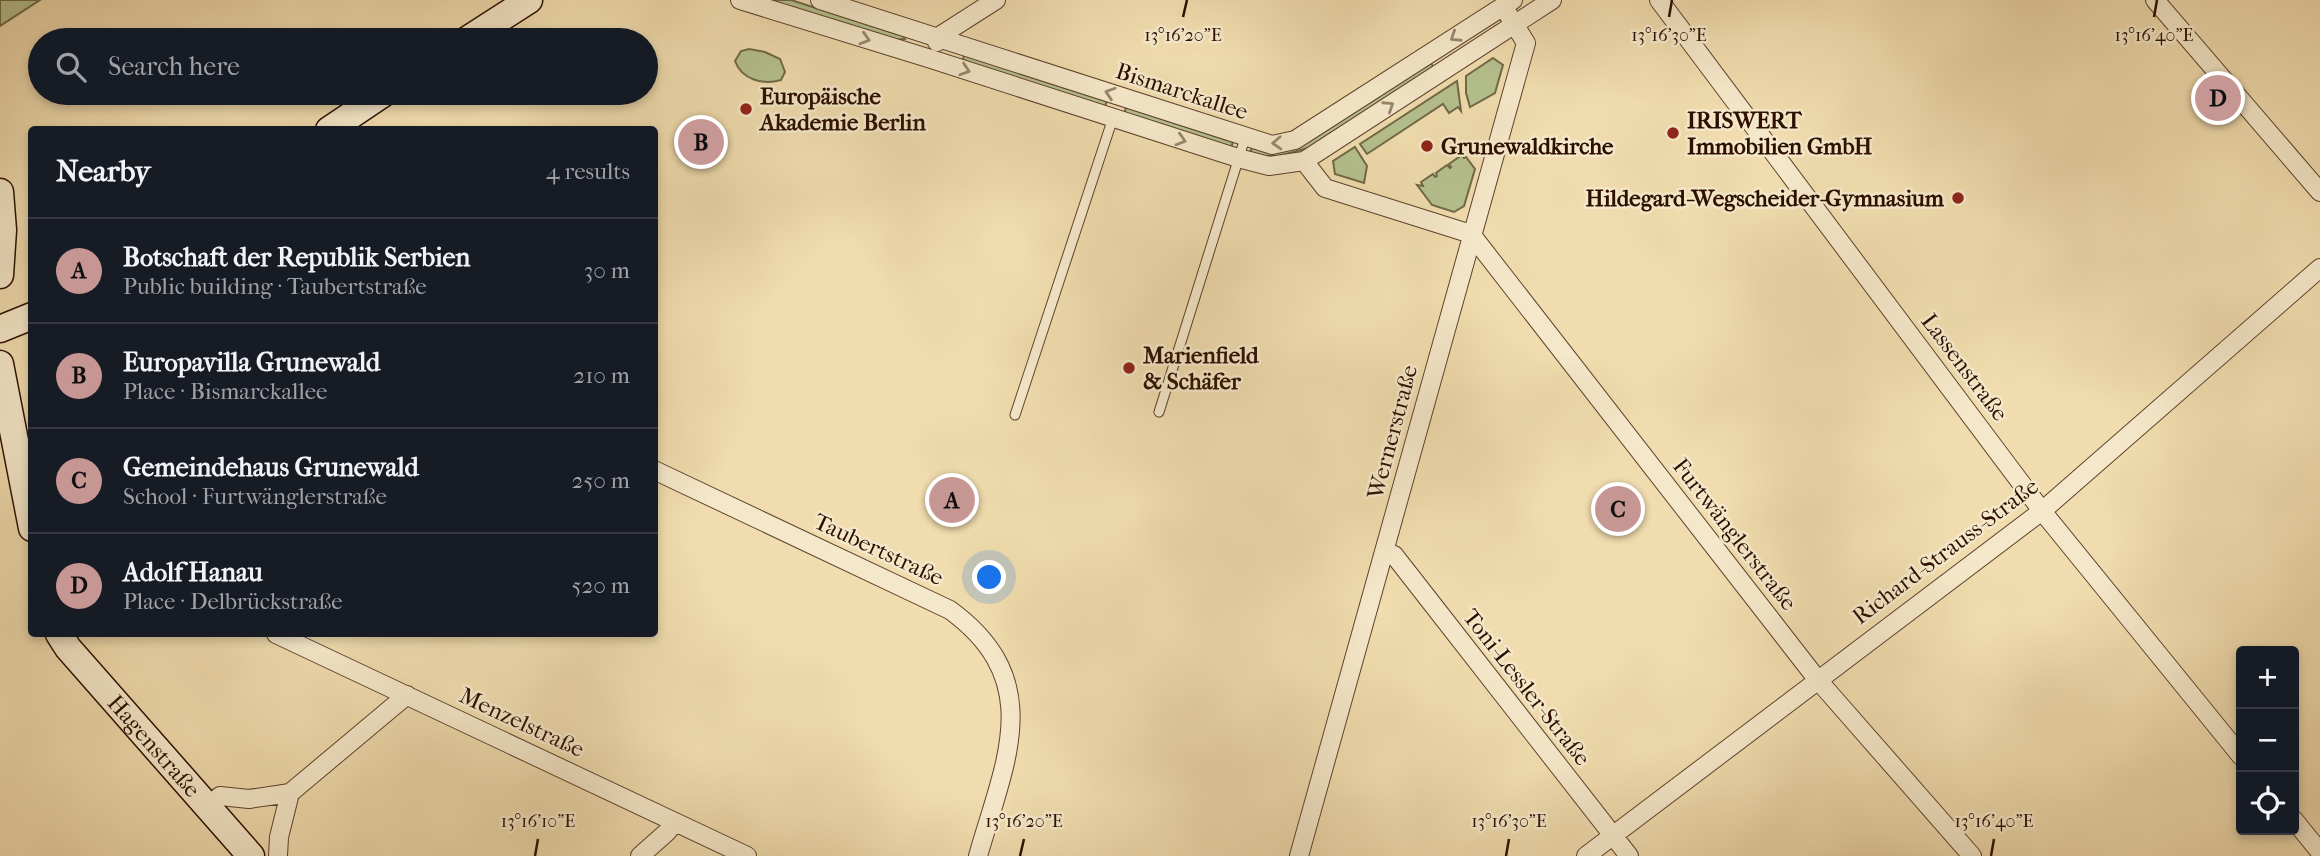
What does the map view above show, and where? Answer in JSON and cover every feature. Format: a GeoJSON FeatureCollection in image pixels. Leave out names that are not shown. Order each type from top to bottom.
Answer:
{"type":"FeatureCollection","features":[{"type":"Feature","properties":{"kind":"main road"},"geometry":{"type":"LineString","coordinates":[[486,28],[529,0]]}},
{"type":"Feature","properties":{"kind":"main road"},"geometry":{"type":"LineString","coordinates":[[336,126],[367,105]]}},
{"type":"Feature","properties":{"kind":"main road"},"geometry":{"type":"LineString","coordinates":[[0,192],[3,218],[0,275]]}},
{"type":"Feature","properties":{"kind":"main road"},"geometry":{"type":"LineString","coordinates":[[0,329],[28,318]]}},
{"type":"Feature","properties":{"kind":"main road"},"geometry":{"type":"LineString","coordinates":[[0,364],[28,510]]}},
{"type":"Feature","properties":{"kind":"main road","name":"Hagenstraße"},"geometry":{"type":"LineString","coordinates":[[61,637],[251,856]]}},
{"type":"Feature","properties":{"kind":"street","name":"Bismarckallee"},"geometry":{"type":"LineString","coordinates":[[740,0],[1269,166],[1304,160],[1552,0]]}},
{"type":"Feature","properties":{"kind":"street","name":"Bismarckallee"},"geometry":{"type":"LineString","coordinates":[[820,0],[1272,145],[1295,140],[1508,3],[1514,24]]}},
{"type":"Feature","properties":{"kind":"street"},"geometry":{"type":"LineString","coordinates":[[931,59],[938,37],[996,0]]}},
{"type":"Feature","properties":{"kind":"street","name":"Lassenstraße"},"geometry":{"type":"LineString","coordinates":[[1659,0],[2042,511],[2236,750]]}},
{"type":"Feature","properties":{"kind":"street"},"geometry":{"type":"LineString","coordinates":[[2155,0],[2320,192]]}},
{"type":"Feature","properties":{"kind":"street","name":"Wernerstraße"},"geometry":{"type":"LineString","coordinates":[[1298,856],[1526,43],[1514,24]]}},
{"type":"Feature","properties":{"kind":"street"},"geometry":{"type":"LineString","coordinates":[[1304,160],[1325,188],[1471,234]]}},
{"type":"Feature","properties":{"kind":"street","name":"Furtwänglerstraße"},"geometry":{"type":"LineString","coordinates":[[1471,234],[1817,679],[1972,856]]}},
{"type":"Feature","properties":{"kind":"street","name":"Richard-Strauss-Straße"},"geometry":{"type":"LineString","coordinates":[[1586,856],[2042,511],[2320,268]]}},
{"type":"Feature","properties":{"kind":"street","name":"Taubertstraße"},"geometry":{"type":"LineString","coordinates":[[658,472],[950,610],[981,635],[1003,676],[1010,694],[1012,713],[1009,748],[978,856]]}},
{"type":"Feature","properties":{"kind":"street","name":"Toni-Lessler-Straße"},"geometry":{"type":"LineString","coordinates":[[1385,552],[1394,555],[1629,856]]}},
{"type":"Feature","properties":{"kind":"street","name":"Menzelstraße"},"geometry":{"type":"LineString","coordinates":[[282,637],[747,856]]}},
{"type":"Feature","properties":{"kind":"street"},"geometry":{"type":"LineString","coordinates":[[207,807],[220,796],[249,799],[290,793],[407,695]]}},
{"type":"Feature","properties":{"kind":"street"},"geometry":{"type":"LineString","coordinates":[[278,856],[279,836],[290,793]]}},
{"type":"Feature","properties":{"kind":"street"},"geometry":{"type":"LineString","coordinates":[[640,856],[675,822]]}},
{"type":"Feature","properties":{"kind":"street"},"geometry":{"type":"LineString","coordinates":[[2299,826],[2320,852]]}},
{"type":"Feature","properties":{"kind":"lane","name":"Bismarckallee"},"geometry":{"type":"LineString","coordinates":[[1015,415],[1113,118]]}},
{"type":"Feature","properties":{"kind":"lane"},"geometry":{"type":"LineString","coordinates":[[1238,158],[1245,138]]}},
{"type":"Feature","properties":{"kind":"lane","name":"Bismarckallee"},"geometry":{"type":"LineString","coordinates":[[1159,412],[1238,158]]}},
{"type":"Feature","properties":{"kind":"green space"},"geometry":{"type":"Polygon","coordinates":[[[0,0],[40,0],[0,26],[0,0]]]}},
{"type":"Feature","properties":{"kind":"green space"},"geometry":{"type":"Polygon","coordinates":[[[763,0],[791,0],[903,36],[905,39],[892,40],[763,0]]]}},
{"type":"Feature","properties":{"kind":"green space"},"geometry":{"type":"Polygon","coordinates":[[[749,49],[780,59],[785,72],[781,80],[760,81],[743,73],[735,61],[741,51],[749,49]]]}},
{"type":"Feature","properties":{"kind":"green space"},"geometry":{"type":"Polygon","coordinates":[[[964,55],[1107,101],[1104,109],[962,63],[964,55]]]}},
{"type":"Feature","properties":{"kind":"green space"},"geometry":{"type":"Polygon","coordinates":[[[1493,58],[1503,65],[1495,93],[1470,107],[1466,93],[1466,76],[1493,58]]]}},
{"type":"Feature","properties":{"kind":"green space"},"geometry":{"type":"Polygon","coordinates":[[[1430,62],[1435,69],[1308,148],[1279,156],[1249,154],[1252,148],[1276,152],[1292,149],[1430,62]]]}},
{"type":"Feature","properties":{"kind":"green space"},"geometry":{"type":"Polygon","coordinates":[[[1457,81],[1461,111],[1458,107],[1449,113],[1443,104],[1367,154],[1360,144],[1457,81]]]}},
{"type":"Feature","properties":{"kind":"green space"},"geometry":{"type":"Polygon","coordinates":[[[1126,107],[1233,142],[1231,148],[1124,115],[1126,107]]]}},
{"type":"Feature","properties":{"kind":"green space"},"geometry":{"type":"Polygon","coordinates":[[[1355,147],[1367,166],[1364,183],[1335,174],[1333,161],[1355,147]]]}},
{"type":"Feature","properties":{"kind":"green space"},"geometry":{"type":"Polygon","coordinates":[[[1462,155],[1475,169],[1464,206],[1454,212],[1432,205],[1417,185],[1423,186],[1421,182],[1433,174],[1437,176],[1436,173],[1447,165],[1450,168],[1449,164],[1462,155]]]}},
{"type":"Feature","properties":{"kind":"place","name":"Adolf Hanau"},"geometry":{"type":"Point","coordinates":[2218,98]}},
{"type":"Feature","properties":{"kind":"place","name":"Europäische Akademie Berlin"},"geometry":{"type":"Point","coordinates":[746,109]}},
{"type":"Feature","properties":{"kind":"place","name":"IRISWERT Immobilien GmbH"},"geometry":{"type":"Point","coordinates":[1673,133]}},
{"type":"Feature","properties":{"kind":"place","name":"Europavilla Grunewald"},"geometry":{"type":"Point","coordinates":[701,142]}},
{"type":"Feature","properties":{"kind":"place","name":"Grunewaldkirche"},"geometry":{"type":"Point","coordinates":[1427,146]}},
{"type":"Feature","properties":{"kind":"place","name":"Hildegard-Wegscheider-Gymnasium"},"geometry":{"type":"Point","coordinates":[1958,198]}},
{"type":"Feature","properties":{"kind":"place","name":"Marienfield & Schäfer"},"geometry":{"type":"Point","coordinates":[1129,368]}},
{"type":"Feature","properties":{"kind":"place","name":"Botschaft der Republik Serbien"},"geometry":{"type":"Point","coordinates":[952,500]}},
{"type":"Feature","properties":{"kind":"place","name":"Gemeindehaus Grunewald"},"geometry":{"type":"Point","coordinates":[1618,509]}}]}
